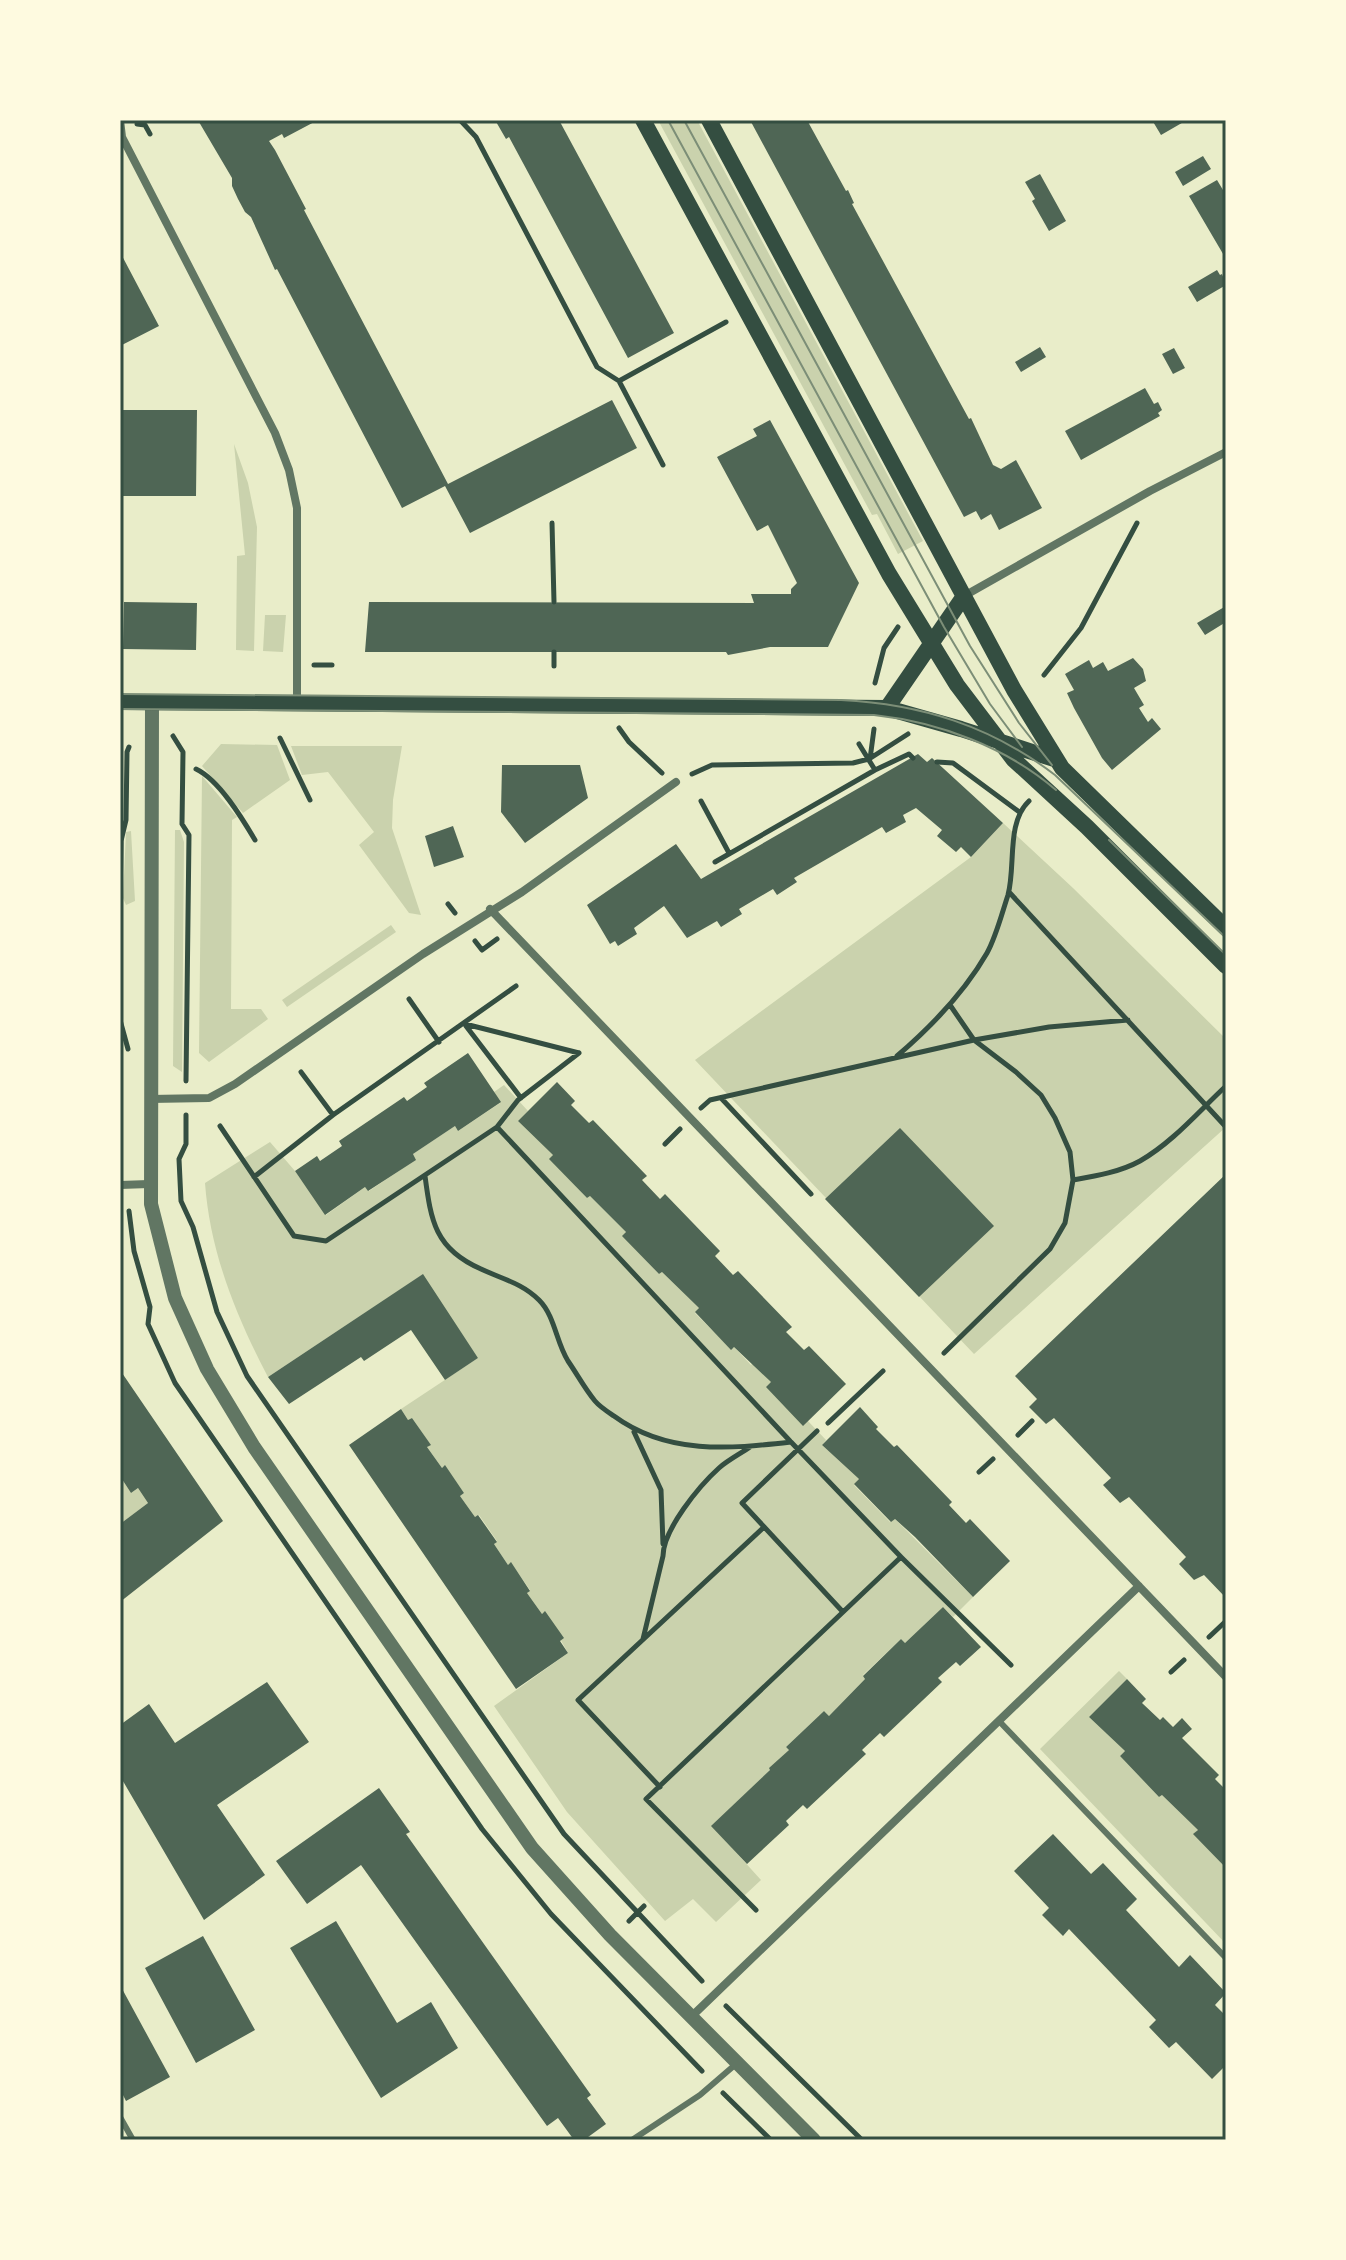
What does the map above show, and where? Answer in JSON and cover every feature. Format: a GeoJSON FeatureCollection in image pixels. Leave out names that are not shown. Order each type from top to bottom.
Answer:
{"type":"FeatureCollection","features":[{"type":"Feature","properties":{"kind":"main road"},"geometry":{"type":"LineString","coordinates":[[643,120],[889,574],[932,646],[997,741],[1226,966]]}},
{"type":"Feature","properties":{"kind":"main road"},"geometry":{"type":"LineString","coordinates":[[709,120],[1014,690],[1057,760],[1077,784],[1226,928]]}},
{"type":"Feature","properties":{"kind":"main road"},"geometry":{"type":"LineString","coordinates":[[887,708],[964,596]]}},
{"type":"Feature","properties":{"kind":"main road"},"geometry":{"type":"LineString","coordinates":[[120,702],[887,708],[1057,760]]}},
{"type":"Feature","properties":{"kind":"street"},"geometry":{"type":"LineString","coordinates":[[120,120],[122,137],[275,433],[289,470],[297,508],[299,542],[297,704]]}},
{"type":"Feature","properties":{"kind":"street"},"geometry":{"type":"LineString","coordinates":[[964,596],[1150,491],[1226,452]]}},
{"type":"Feature","properties":{"kind":"street"},"geometry":{"type":"LineString","coordinates":[[152,702],[149,1184],[159,1245],[175,1298],[207,1369],[254,1447],[532,1848],[561,1883],[814,2140]]}},
{"type":"Feature","properties":{"kind":"street"},"geometry":{"type":"LineString","coordinates":[[150,1099],[209,1098],[235,1084],[490,909],[522,892],[676,782]]}},
{"type":"Feature","properties":{"kind":"street"},"geometry":{"type":"LineString","coordinates":[[490,909],[1226,1677]]}},
{"type":"Feature","properties":{"kind":"street"},"geometry":{"type":"LineString","coordinates":[[120,1185],[149,1184]]}},
{"type":"Feature","properties":{"kind":"street"},"geometry":{"type":"LineString","coordinates":[[691,2017],[1139,1586]]}},
{"type":"Feature","properties":{"kind":"lane"},"geometry":{"type":"LineString","coordinates":[[999,1721],[1226,1958]]}},
{"type":"Feature","properties":{"kind":"lane"},"geometry":{"type":"LineString","coordinates":[[632,2140],[700,2095],[736,2064]]}},
{"type":"Feature","properties":{"kind":"lane"},"geometry":{"type":"LineString","coordinates":[[120,2117],[133,2140]]}},
{"type":"Feature","properties":{"kind":"path"},"geometry":{"type":"LineString","coordinates":[[460,120],[476,137],[597,367],[619,381],[663,465]]}},
{"type":"Feature","properties":{"kind":"path"},"geometry":{"type":"LineString","coordinates":[[619,381],[726,322]]}},
{"type":"Feature","properties":{"kind":"path"},"geometry":{"type":"LineString","coordinates":[[552,523],[554,602]]}},
{"type":"Feature","properties":{"kind":"path"},"geometry":{"type":"LineString","coordinates":[[1044,675],[1081,628],[1137,523]]}},
{"type":"Feature","properties":{"kind":"path"},"geometry":{"type":"LineString","coordinates":[[877,668],[893,632]]}},
{"type":"Feature","properties":{"kind":"path"},"geometry":{"type":"LineString","coordinates":[[554,652],[554,666]]}},
{"type":"Feature","properties":{"kind":"path"},"geometry":{"type":"LineString","coordinates":[[607,707],[629,742],[652,766],[676,782],[712,765],[853,763],[869,759],[897,743]]}},
{"type":"Feature","properties":{"kind":"path"},"geometry":{"type":"LineString","coordinates":[[869,759],[874,736]]}},
{"type":"Feature","properties":{"kind":"path"},"geometry":{"type":"LineString","coordinates":[[280,738],[310,800]]}},
{"type":"Feature","properties":{"kind":"path"},"geometry":{"type":"LineString","coordinates":[[859,744],[875,770]]}},
{"type":"Feature","properties":{"kind":"path"},"geometry":{"type":"LineString","coordinates":[[715,862],[875,770],[909,754],[913,758]]}},
{"type":"Feature","properties":{"kind":"path"},"geometry":{"type":"LineString","coordinates":[[897,1056],[950,1005],[988,952],[1009,892],[1018,811],[953,763],[937,762]]}},
{"type":"Feature","properties":{"kind":"path"},"geometry":{"type":"LineString","coordinates":[[120,905],[127,766]]}},
{"type":"Feature","properties":{"kind":"path"},"geometry":{"type":"LineString","coordinates":[[196,769],[240,814],[255,840]]}},
{"type":"Feature","properties":{"kind":"path"},"geometry":{"type":"LineString","coordinates":[[183,771],[182,824],[189,835],[186,1144],[179,1159],[181,1201],[193,1227],[217,1312],[247,1376],[564,1834],[714,1994],[862,2140]]}},
{"type":"Feature","properties":{"kind":"path"},"geometry":{"type":"LineString","coordinates":[[701,801],[729,853]]}},
{"type":"Feature","properties":{"kind":"path"},"geometry":{"type":"LineString","coordinates":[[1009,892],[1226,1127]]}},
{"type":"Feature","properties":{"kind":"path"},"geometry":{"type":"LineString","coordinates":[[254,1177],[333,1115],[516,986]]}},
{"type":"Feature","properties":{"kind":"path"},"geometry":{"type":"LineString","coordinates":[[409,999],[439,1042]]}},
{"type":"Feature","properties":{"kind":"path"},"geometry":{"type":"LineString","coordinates":[[944,1353],[1050,1249],[1065,1223],[1073,1180],[1070,1152],[1041,1095],[974,1040],[950,1005]]}},
{"type":"Feature","properties":{"kind":"path"},"geometry":{"type":"LineString","coordinates":[[691,1119],[710,1100],[897,1056],[1049,1027],[1128,1020]]}},
{"type":"Feature","properties":{"kind":"path"},"geometry":{"type":"LineString","coordinates":[[464,1023],[521,1098]]}},
{"type":"Feature","properties":{"kind":"path"},"geometry":{"type":"LineString","coordinates":[[220,1126],[294,1236],[326,1241],[497,1127],[521,1098],[579,1053],[464,1023]]}},
{"type":"Feature","properties":{"kind":"path"},"geometry":{"type":"LineString","coordinates":[[301,1072],[333,1115]]}},
{"type":"Feature","properties":{"kind":"path"},"geometry":{"type":"LineString","coordinates":[[1073,1180],[1108,1173],[1139,1161],[1166,1142],[1226,1086]]}},
{"type":"Feature","properties":{"kind":"path"},"geometry":{"type":"LineString","coordinates":[[720,1097],[811,1194]]}},
{"type":"Feature","properties":{"kind":"path"},"geometry":{"type":"LineString","coordinates":[[497,1127],[791,1442],[901,1557],[1011,1665]]}},
{"type":"Feature","properties":{"kind":"path"},"geometry":{"type":"LineString","coordinates":[[425,1176],[434,1227],[449,1250],[480,1269],[514,1281],[541,1302],[562,1351],[596,1403],[634,1431],[685,1446],[751,1446],[791,1442]]}},
{"type":"Feature","properties":{"kind":"path"},"geometry":{"type":"LineString","coordinates":[[828,1423],[883,1371]]}},
{"type":"Feature","properties":{"kind":"path"},"geometry":{"type":"LineString","coordinates":[[634,1431],[661,1490],[663,1556],[642,1640]]}},
{"type":"Feature","properties":{"kind":"path"},"geometry":{"type":"LineString","coordinates":[[817,1431],[742,1503],[843,1612]]}},
{"type":"Feature","properties":{"kind":"path"},"geometry":{"type":"LineString","coordinates":[[663,1545],[693,1496],[720,1467],[751,1446]]}},
{"type":"Feature","properties":{"kind":"path"},"geometry":{"type":"LineString","coordinates":[[660,1787],[578,1700],[764,1527]]}},
{"type":"Feature","properties":{"kind":"path"},"geometry":{"type":"LineString","coordinates":[[756,1910],[646,1799],[901,1557]]}},
{"type":"Feature","properties":{"kind":"path"},"geometry":{"type":"LineString","coordinates":[[629,1921],[644,1906]]}},
{"type":"Feature","properties":{"kind":"green space"},"geometry":{"type":"Polygon","coordinates":[[[658,120],[697,120],[923,541],[898,554],[877,514],[872,515],[658,120]]]}},
{"type":"Feature","properties":{"kind":"green space"},"geometry":{"type":"Polygon","coordinates":[[[234,444],[248,483],[257,527],[254,651],[236,650],[237,556],[245,555],[234,444]]]}},
{"type":"Feature","properties":{"kind":"green space"},"geometry":{"type":"Polygon","coordinates":[[[265,615],[286,615],[283,652],[263,651],[265,615]]]}},
{"type":"Feature","properties":{"kind":"green space"},"geometry":{"type":"Polygon","coordinates":[[[221,744],[277,745],[290,780],[243,813],[202,766],[221,744]]]}},
{"type":"Feature","properties":{"kind":"green space"},"geometry":{"type":"Polygon","coordinates":[[[291,746],[402,746],[392,828],[421,915],[409,913],[359,845],[374,832],[328,772],[302,775],[291,746]]]}},
{"type":"Feature","properties":{"kind":"green space"},"geometry":{"type":"Polygon","coordinates":[[[202,776],[237,817],[232,820],[231,1009],[261,1009],[268,1019],[209,1062],[199,1053],[202,776]]]}},
{"type":"Feature","properties":{"kind":"green space"},"geometry":{"type":"Polygon","coordinates":[[[1003,823],[1226,1039],[1226,1127],[974,1354],[695,1060],[971,857],[1003,823]]]}},
{"type":"Feature","properties":{"kind":"green space"},"geometry":{"type":"Polygon","coordinates":[[[175,830],[180,830],[184,842],[182,1072],[173,1066],[175,830]]]}},
{"type":"Feature","properties":{"kind":"green space"},"geometry":{"type":"Polygon","coordinates":[[[131,831],[135,901],[126,905],[123,898],[126,832],[131,831]]]}},
{"type":"Feature","properties":{"kind":"green space"},"geometry":{"type":"Polygon","coordinates":[[[391,925],[396,932],[287,1007],[282,1000],[391,925]]]}},
{"type":"Feature","properties":{"kind":"green space"},"geometry":{"type":"Polygon","coordinates":[[[504,1085],[528,1111],[518,1121],[553,1155],[550,1159],[587,1198],[590,1196],[626,1232],[623,1236],[659,1274],[662,1272],[699,1308],[695,1313],[731,1349],[734,1347],[751,1365],[753,1363],[826,1440],[822,1445],[859,1479],[854,1485],[890,1522],[895,1519],[973,1597],[953,1617],[943,1607],[905,1643],[901,1639],[863,1675],[865,1679],[829,1716],[824,1711],[786,1747],[789,1750],[712,1826],[761,1880],[716,1922],[693,1899],[665,1921],[567,1812],[494,1706],[568,1653],[545,1612],[542,1614],[527,1593],[530,1590],[494,1544],[497,1541],[479,1515],[475,1517],[460,1496],[464,1493],[427,1447],[430,1444],[412,1418],[408,1420],[401,1409],[478,1358],[422,1275],[268,1377],[235,1307],[212,1234],[205,1183],[270,1142],[326,1215],[365,1187],[369,1191],[415,1160],[413,1154],[455,1126],[458,1131],[500,1103],[494,1092],[504,1085]]]}},
{"type":"Feature","properties":{"kind":"green space"},"geometry":{"type":"Polygon","coordinates":[[[120,1476],[131,1493],[138,1488],[148,1503],[120,1524],[120,1476]]]}},
{"type":"Feature","properties":{"kind":"green space"},"geometry":{"type":"Polygon","coordinates":[[[1119,1671],[1127,1679],[1089,1717],[1125,1751],[1120,1756],[1159,1797],[1162,1795],[1198,1830],[1194,1834],[1226,1868],[1226,1944],[1040,1749],[1119,1671]]]}},
{"type":"Feature","properties":{"kind":"building"},"geometry":{"type":"Polygon","coordinates":[[[318,120],[284,138],[282,134],[269,141],[448,484],[612,400],[637,448],[470,533],[445,486],[402,508],[275,270],[251,217],[238,199],[232,178],[199,122],[318,120]]]}},
{"type":"Feature","properties":{"kind":"building"},"geometry":{"type":"Polygon","coordinates":[[[495,120],[559,120],[674,333],[628,358],[509,137],[506,139],[495,120]]]}},
{"type":"Feature","properties":{"kind":"building"},"geometry":{"type":"Polygon","coordinates":[[[750,120],[807,120],[971,418],[993,465],[1001,469],[1016,460],[1042,508],[999,530],[991,514],[981,520],[976,511],[964,517],[750,120]]]}},
{"type":"Feature","properties":{"kind":"building"},"geometry":{"type":"Polygon","coordinates":[[[1152,120],[1187,120],[1161,135],[1152,120]]]}},
{"type":"Feature","properties":{"kind":"building"},"geometry":{"type":"Polygon","coordinates":[[[1203,156],[1211,169],[1183,186],[1175,172],[1203,156]]]}},
{"type":"Feature","properties":{"kind":"building"},"geometry":{"type":"Polygon","coordinates":[[[1040,174],[1066,221],[1049,231],[1025,182],[1040,174]]]}},
{"type":"Feature","properties":{"kind":"building"},"geometry":{"type":"Polygon","coordinates":[[[1217,180],[1226,195],[1226,259],[1189,196],[1217,180]]]}},
{"type":"Feature","properties":{"kind":"building"},"geometry":{"type":"Polygon","coordinates":[[[120,252],[159,326],[120,346],[120,252]]]}},
{"type":"Feature","properties":{"kind":"building"},"geometry":{"type":"Polygon","coordinates":[[[1217,270],[1226,285],[1197,302],[1188,287],[1217,270]]]}},
{"type":"Feature","properties":{"kind":"building"},"geometry":{"type":"Polygon","coordinates":[[[1040,347],[1046,357],[1021,372],[1015,362],[1040,347]]]}},
{"type":"Feature","properties":{"kind":"building"},"geometry":{"type":"Polygon","coordinates":[[[1174,348],[1185,368],[1173,374],[1162,354],[1174,348]]]}},
{"type":"Feature","properties":{"kind":"building"},"geometry":{"type":"Polygon","coordinates":[[[1145,388],[1154,404],[1158,402],[1162,410],[1158,413],[1160,416],[1081,460],[1065,431],[1145,388]]]}},
{"type":"Feature","properties":{"kind":"building"},"geometry":{"type":"Polygon","coordinates":[[[120,410],[197,410],[196,496],[120,496],[120,410]]]}},
{"type":"Feature","properties":{"kind":"building"},"geometry":{"type":"Polygon","coordinates":[[[770,420],[859,583],[828,647],[770,647],[728,655],[726,652],[365,652],[369,602],[754,603],[751,594],[791,594],[797,583],[768,525],[757,531],[717,457],[757,436],[753,429],[770,420]]]}},
{"type":"Feature","properties":{"kind":"building"},"geometry":{"type":"Polygon","coordinates":[[[124,602],[197,603],[196,650],[123,649],[124,602]]]}},
{"type":"Feature","properties":{"kind":"building"},"geometry":{"type":"Polygon","coordinates":[[[1226,606],[1226,622],[1205,635],[1197,623],[1226,606]]]}},
{"type":"Feature","properties":{"kind":"building"},"geometry":{"type":"Polygon","coordinates":[[[1133,658],[1143,669],[1146,681],[1134,688],[1144,705],[1139,708],[1148,722],[1152,718],[1161,729],[1112,770],[1074,708],[1067,693],[1074,690],[1065,674],[1089,660],[1093,668],[1103,662],[1108,671],[1133,658]]]}},
{"type":"Feature","properties":{"kind":"building"},"geometry":{"type":"Polygon","coordinates":[[[918,754],[927,762],[932,758],[1003,823],[971,857],[961,847],[956,852],[937,836],[942,830],[916,808],[903,815],[906,822],[886,833],[882,827],[794,878],[797,882],[777,895],[773,889],[739,909],[742,914],[721,927],[717,921],[687,938],[664,906],[634,928],[637,934],[618,946],[615,941],[610,944],[587,905],[676,844],[701,879],[918,754]]]}},
{"type":"Feature","properties":{"kind":"building"},"geometry":{"type":"Polygon","coordinates":[[[502,765],[580,765],[588,798],[525,843],[501,812],[502,765]]]}},
{"type":"Feature","properties":{"kind":"building"},"geometry":{"type":"Polygon","coordinates":[[[453,826],[464,857],[434,867],[425,836],[453,826]]]}},
{"type":"Feature","properties":{"kind":"building"},"geometry":{"type":"Polygon","coordinates":[[[468,1053],[501,1102],[458,1131],[455,1126],[413,1154],[416,1160],[368,1191],[365,1187],[325,1215],[295,1171],[317,1156],[320,1161],[342,1146],[339,1141],[404,1097],[407,1101],[427,1087],[424,1083],[468,1053]]]}},
{"type":"Feature","properties":{"kind":"building"},"geometry":{"type":"Polygon","coordinates":[[[557,1082],[575,1101],[571,1105],[589,1123],[593,1120],[647,1176],[642,1180],[660,1199],[665,1194],[720,1251],[715,1256],[733,1275],[738,1271],[792,1327],[786,1332],[804,1350],[809,1346],[846,1384],[803,1426],[766,1387],[771,1382],[734,1347],[731,1350],[695,1312],[699,1308],[662,1272],[659,1274],[622,1236],[626,1232],[549,1159],[553,1155],[518,1121],[557,1082]]]}},
{"type":"Feature","properties":{"kind":"building"},"geometry":{"type":"Polygon","coordinates":[[[900,1128],[994,1226],[919,1297],[825,1199],[900,1128]]]}},
{"type":"Feature","properties":{"kind":"building"},"geometry":{"type":"Polygon","coordinates":[[[1226,1174],[1226,1598],[1204,1575],[1194,1580],[1179,1564],[1186,1557],[1129,1497],[1120,1503],[1103,1485],[1111,1478],[1054,1418],[1046,1424],[1029,1407],[1037,1399],[1015,1376],[1226,1174]]]}},
{"type":"Feature","properties":{"kind":"building"},"geometry":{"type":"Polygon","coordinates":[[[423,1274],[478,1358],[445,1380],[411,1330],[364,1361],[361,1357],[289,1404],[268,1377],[423,1274]]]}},
{"type":"Feature","properties":{"kind":"building"},"geometry":{"type":"Polygon","coordinates":[[[120,1370],[223,1521],[120,1602],[120,1524],[148,1503],[138,1488],[131,1493],[120,1476],[120,1370]]]}},
{"type":"Feature","properties":{"kind":"building"},"geometry":{"type":"Polygon","coordinates":[[[860,1407],[878,1427],[876,1429],[894,1447],[897,1445],[952,1502],[949,1505],[966,1523],[970,1519],[1010,1561],[973,1597],[915,1537],[895,1519],[891,1522],[854,1484],[859,1479],[822,1445],[860,1407]]]}},
{"type":"Feature","properties":{"kind":"building"},"geometry":{"type":"Polygon","coordinates":[[[401,1409],[408,1420],[412,1418],[431,1445],[427,1447],[442,1468],[445,1465],[464,1493],[460,1496],[497,1542],[494,1544],[508,1565],[511,1562],[530,1591],[527,1593],[542,1614],[545,1611],[564,1638],[560,1641],[568,1653],[516,1689],[349,1445],[401,1409]]]}},
{"type":"Feature","properties":{"kind":"building"},"geometry":{"type":"Polygon","coordinates":[[[943,1607],[981,1647],[960,1666],[956,1662],[938,1678],[942,1682],[884,1737],[880,1733],[862,1750],[866,1754],[807,1809],[803,1805],[786,1821],[789,1825],[747,1864],[711,1826],[770,1770],[789,1750],[786,1747],[824,1711],[829,1716],[865,1679],[863,1676],[901,1639],[905,1643],[943,1607]]]}},
{"type":"Feature","properties":{"kind":"building"},"geometry":{"type":"Polygon","coordinates":[[[1127,1679],[1146,1699],[1142,1703],[1160,1720],[1163,1717],[1173,1727],[1182,1718],[1192,1729],[1182,1738],[1219,1775],[1215,1779],[1226,1790],[1226,1868],[1193,1834],[1198,1830],[1162,1795],[1159,1797],[1120,1756],[1125,1751],[1089,1717],[1127,1679]]]}},
{"type":"Feature","properties":{"kind":"building"},"geometry":{"type":"Polygon","coordinates":[[[267,1682],[309,1742],[217,1805],[265,1875],[204,1920],[120,1776],[120,1725],[149,1704],[175,1743],[267,1682]]]}},
{"type":"Feature","properties":{"kind":"building"},"geometry":{"type":"Polygon","coordinates":[[[379,1788],[410,1832],[406,1834],[591,2095],[587,2098],[606,2124],[584,2140],[574,2140],[558,2118],[547,2126],[361,1865],[307,1904],[276,1861],[379,1788]]]}},
{"type":"Feature","properties":{"kind":"building"},"geometry":{"type":"Polygon","coordinates":[[[1053,1834],[1091,1874],[1103,1863],[1137,1899],[1126,1910],[1179,1967],[1190,1955],[1226,1993],[1215,2005],[1226,2016],[1226,2065],[1212,2079],[1176,2042],[1169,2048],[1149,2027],[1156,2020],[1069,1929],[1063,1936],[1042,1915],[1049,1908],[1014,1871],[1053,1834]]]}},
{"type":"Feature","properties":{"kind":"building"},"geometry":{"type":"Polygon","coordinates":[[[336,1921],[397,2023],[431,2002],[458,2048],[381,2098],[290,1948],[336,1921]]]}},
{"type":"Feature","properties":{"kind":"building"},"geometry":{"type":"Polygon","coordinates":[[[203,1936],[255,2030],[196,2063],[145,1968],[203,1936]]]}},
{"type":"Feature","properties":{"kind":"building"},"geometry":{"type":"Polygon","coordinates":[[[120,1985],[170,2077],[126,2101],[120,2089],[120,1985]]]}},
{"type":"Feature","properties":{"kind":"tram line"},"geometry":{"type":"LineString","coordinates":[[668,120],[944,627],[990,704],[1022,747]]}},
{"type":"Feature","properties":{"kind":"tram line"},"geometry":{"type":"LineString","coordinates":[[684,120],[970,646],[1019,723],[1052,765]]}},
{"type":"Feature","properties":{"kind":"tram line"},"geometry":{"type":"LineString","coordinates":[[120,694],[841,700],[871,702],[927,713],[1006,743],[1055,775],[1226,938]]}},
{"type":"Feature","properties":{"kind":"tram line"},"geometry":{"type":"LineString","coordinates":[[120,709],[874,715],[923,724],[971,739],[1016,761],[1056,790]]}},
{"type":"Feature","properties":{"kind":"tram line"},"geometry":{"type":"LineString","coordinates":[[1109,840],[1226,955]]}}]}
